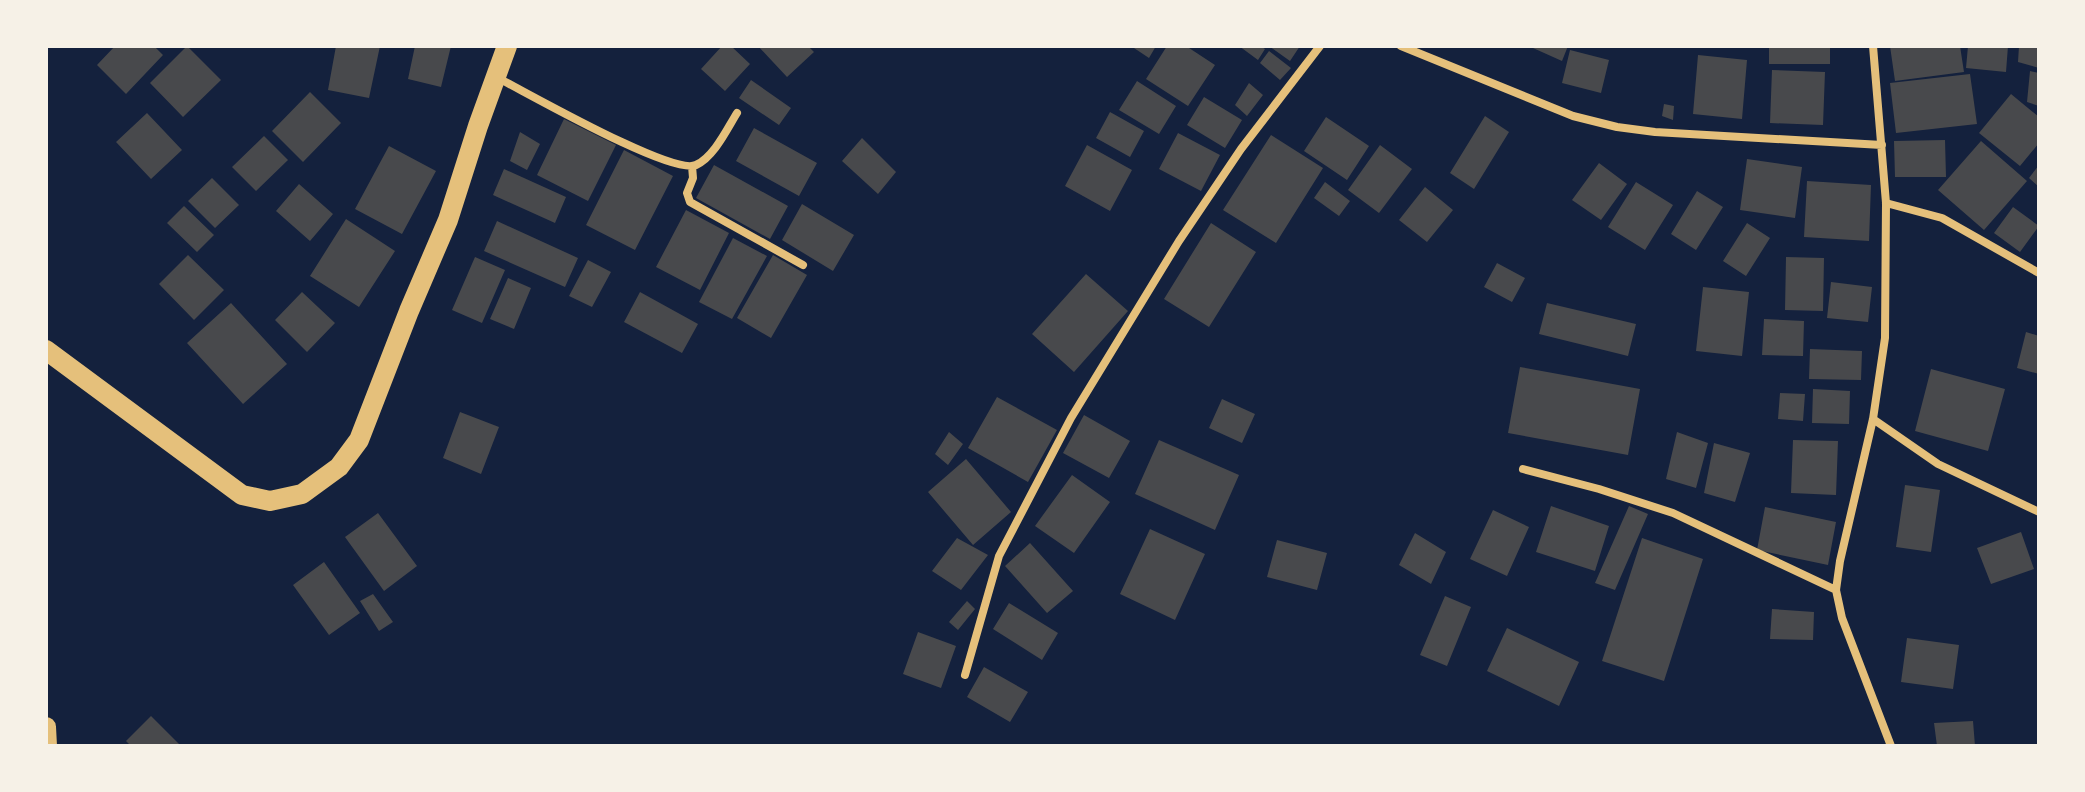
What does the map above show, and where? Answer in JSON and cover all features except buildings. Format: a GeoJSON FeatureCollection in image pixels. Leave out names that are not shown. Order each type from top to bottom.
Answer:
{"type":"FeatureCollection","features":[{"type":"Feature","properties":{"kind":"main road"},"geometry":{"type":"LineString","coordinates":[[46,350],[242,495],[270,501],[302,494],[339,467],[359,440],[448,220],[507,46]]}},
{"type":"Feature","properties":{"kind":"main road"},"geometry":{"type":"LineString","coordinates":[[46,727],[47,746]]}},
{"type":"Feature","properties":{"kind":"street"},"geometry":{"type":"LineString","coordinates":[[965,675],[999,556],[1071,418],[1179,241],[1241,149],[1320,46]]}},
{"type":"Feature","properties":{"kind":"street"},"geometry":{"type":"LineString","coordinates":[[1401,46],[1573,116],[1617,127],[1655,132],[1882,145]]}},
{"type":"Feature","properties":{"kind":"street"},"geometry":{"type":"LineString","coordinates":[[1873,46],[1886,203],[1885,338],[1873,419],[1836,590],[1842,618],[1891,746]]}},
{"type":"Feature","properties":{"kind":"street"},"geometry":{"type":"LineString","coordinates":[[495,77],[656,158],[686,168],[698,165],[708,155],[737,113]]}},
{"type":"Feature","properties":{"kind":"street"},"geometry":{"type":"LineString","coordinates":[[692,166],[693,178],[687,193],[690,202],[803,265]]}},
{"type":"Feature","properties":{"kind":"street"},"geometry":{"type":"LineString","coordinates":[[1886,203],[1942,218],[2039,273]]}},
{"type":"Feature","properties":{"kind":"street"},"geometry":{"type":"LineString","coordinates":[[1873,419],[1938,464],[2039,512]]}},
{"type":"Feature","properties":{"kind":"street"},"geometry":{"type":"LineString","coordinates":[[1523,469],[1673,513],[1836,590]]}}]}
